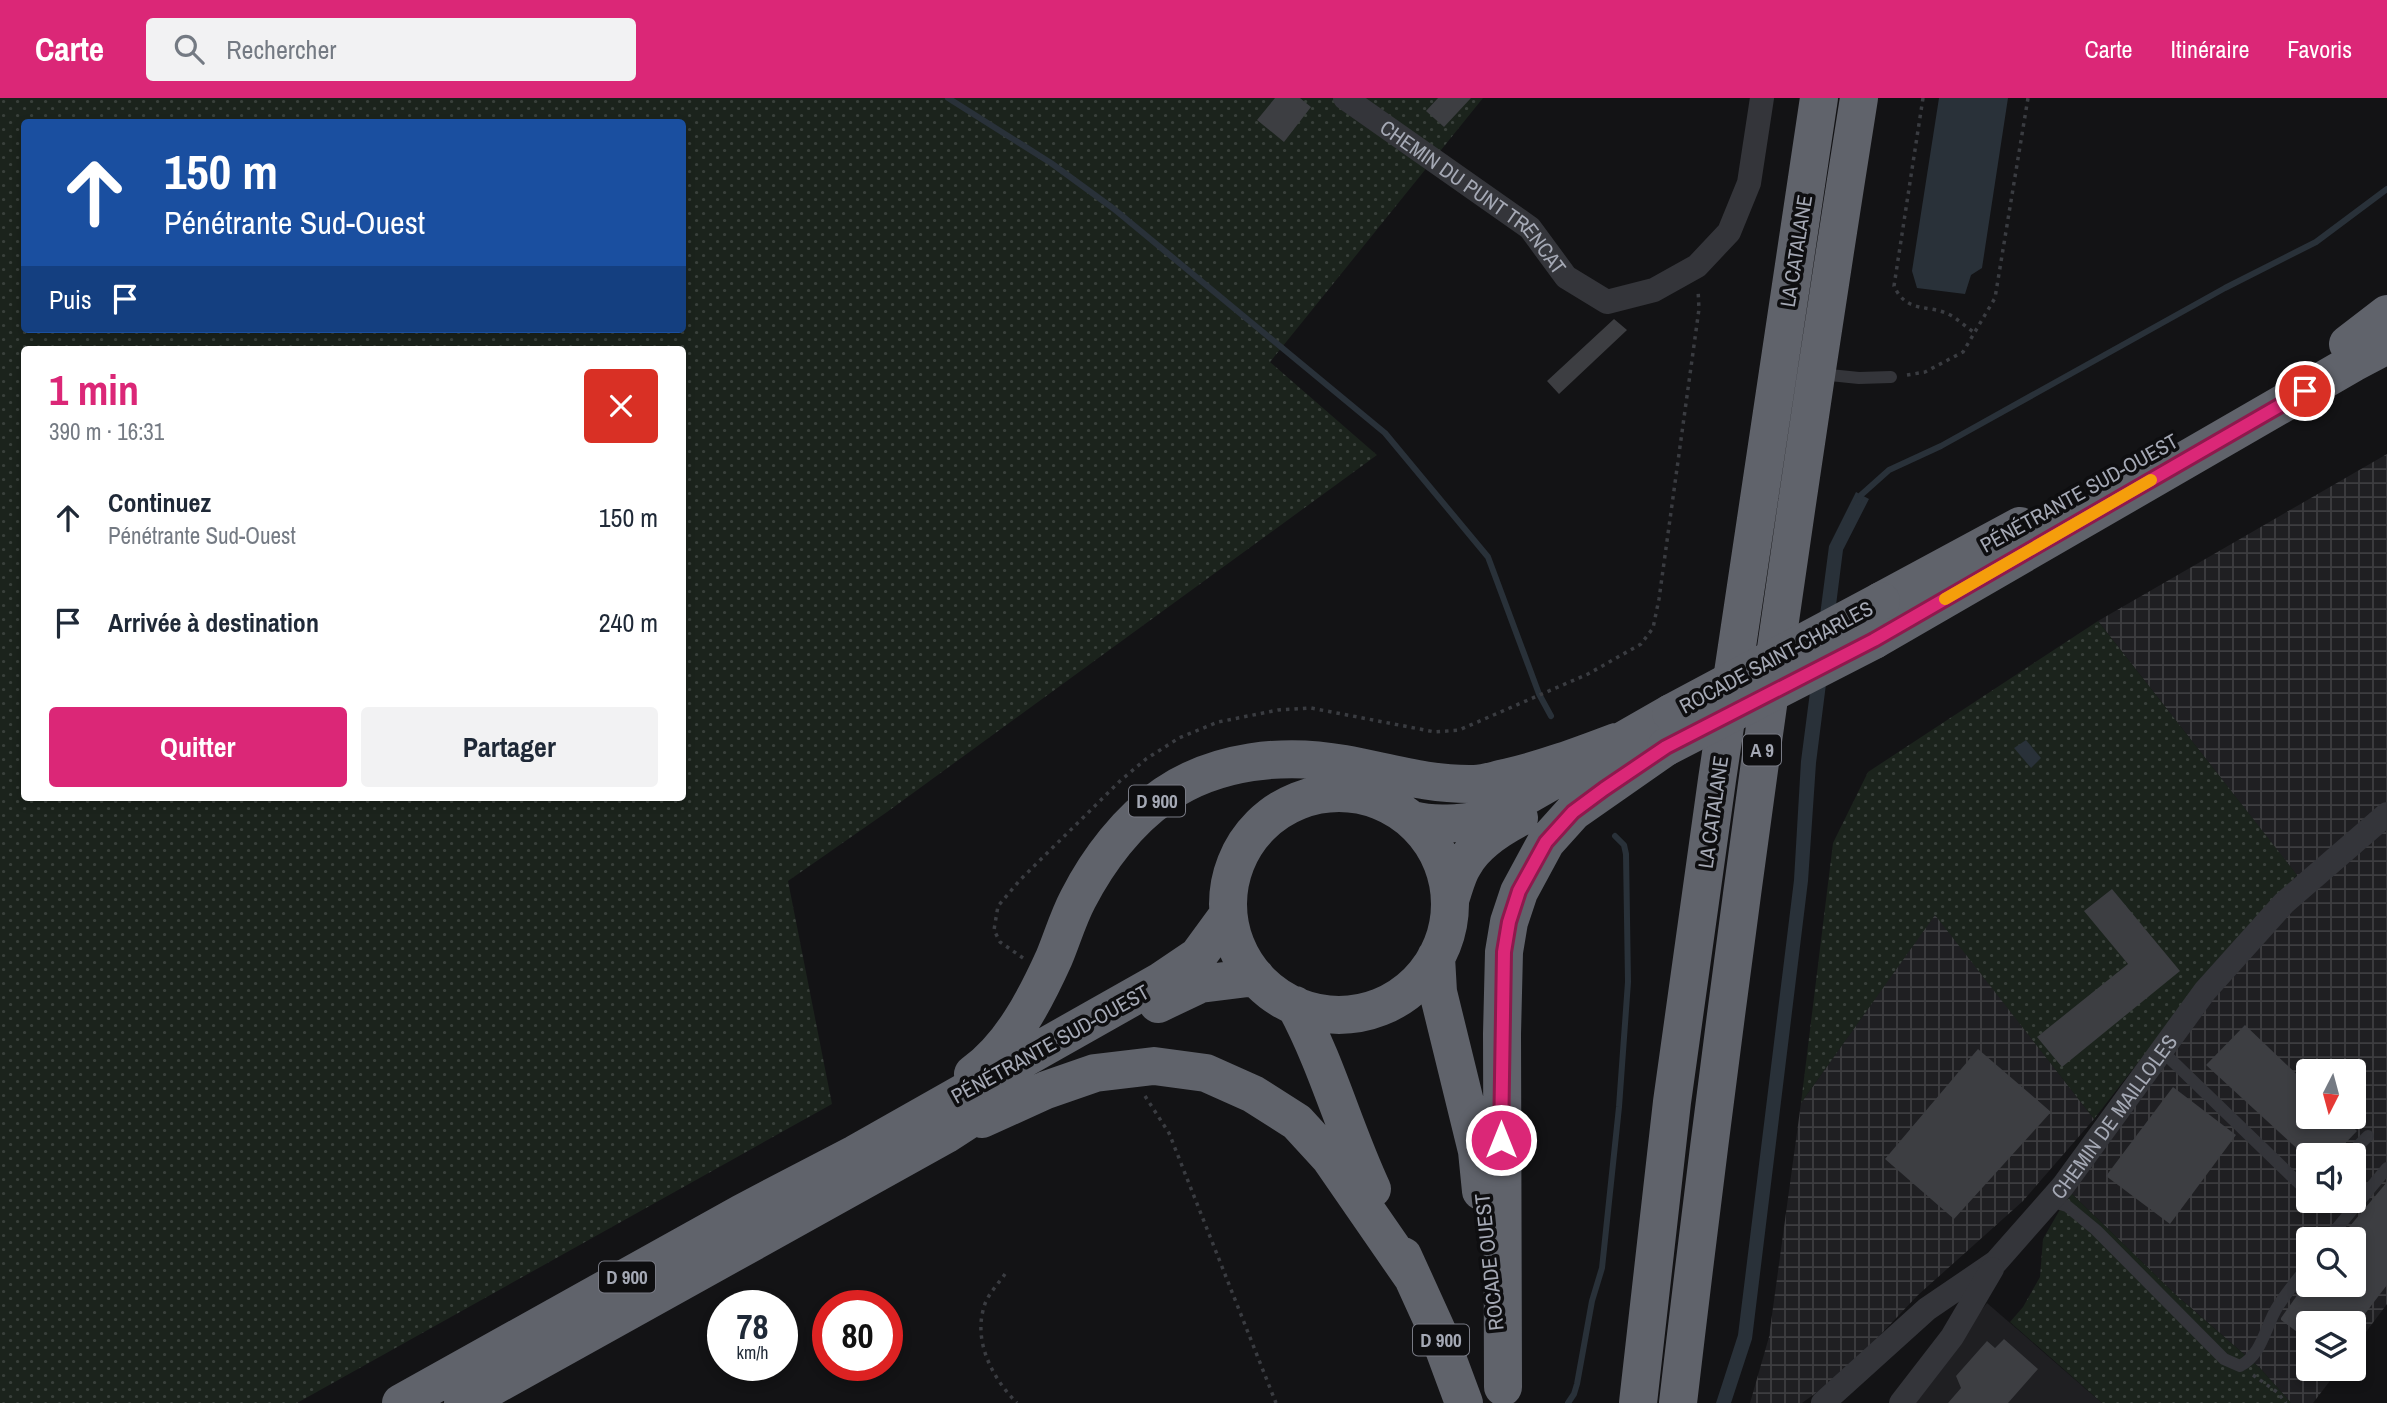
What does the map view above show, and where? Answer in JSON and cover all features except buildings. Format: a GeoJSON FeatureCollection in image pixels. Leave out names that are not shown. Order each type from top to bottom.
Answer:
{"type":"FeatureCollection","features":[{"type":"Feature","properties":{"kind":"highway","name":"LA CATALANE"},"geometry":{"type":"LineString","coordinates":[[1638,1403],[1676,1075],[1719,766],[1819,98]]}},
{"type":"Feature","properties":{"kind":"highway","name":"LA CATALANE"},"geometry":{"type":"LineString","coordinates":[[1678,1403],[1712,1107],[1816,373],[1859,98]]}},
{"type":"Feature","properties":{"kind":"highway"},"geometry":{"type":"LineString","coordinates":[[2363,354],[2387,314]]}},
{"type":"Feature","properties":{"kind":"highway","name":"PÉNÉTRANTE SUD-OUEST"},"geometry":{"type":"LineString","coordinates":[[1450,901],[1463,864],[1482,842],[1506,825],[1669,730],[1874,640],[2363,354],[2387,324]]}},
{"type":"Feature","properties":{"kind":"highway","name":"PÉNÉTRANTE SUD-OUEST"},"geometry":{"type":"LineString","coordinates":[[1881,601],[2028,522],[2363,354],[2387,345]]}},
{"type":"Feature","properties":{"kind":"highway","name":"ROCADE SAINT-CHARLES"},"geometry":{"type":"LineString","coordinates":[[1669,730],[1881,601]]}},
{"type":"Feature","properties":{"kind":"highway"},"geometry":{"type":"LineString","coordinates":[[1504,1395],[1502,1034],[1504,952],[1509,922],[1519,891],[1546,842],[1564,822],[1669,730]]}},
{"type":"Feature","properties":{"kind":"highway","name":"PÉNÉTRANTE SUD-OUEST"},"geometry":{"type":"LineString","coordinates":[[855,1154],[982,1067],[1006,1041],[1022,1021],[1054,959],[1077,901],[1100,860],[1141,813],[1167,793],[1203,776],[1243,763],[1291,758],[1343,764],[1434,783],[1477,784],[1547,768],[1616,742],[1669,730]]}},
{"type":"Feature","properties":{"kind":"highway","name":"PÉNÉTRANTE SUD-OUEST"},"geometry":{"type":"LineString","coordinates":[[1412,820],[1459,823],[1484,820],[1616,742]]}},
{"type":"Feature","properties":{"kind":"highway","name":"ROCADE OUEST"},"geometry":{"type":"LineString","coordinates":[[1346,793],[1370,797],[1392,806],[1412,820],[1428,837],[1439,857],[1447,878],[1450,901],[1444,939],[1425,974],[1394,1000],[1355,1013],[1315,1012],[1281,998],[1256,977],[1238,948],[1228,915],[1228,891],[1234,867],[1244,845],[1259,827],[1278,811],[1299,800],[1322,794],[1346,793]]}},
{"type":"Feature","properties":{"kind":"highway","name":"PÉNÉTRANTE SUD-OUEST"},"geometry":{"type":"LineString","coordinates":[[401,1403],[742,1213],[855,1154],[1161,981],[1198,956],[1228,915]]}},
{"type":"Feature","properties":{"kind":"highway","name":"ROCADE OUEST"},"geometry":{"type":"LineString","coordinates":[[1436,957],[1438,992],[1477,1151],[1504,1395]]}},
{"type":"Feature","properties":{"kind":"highway"},"geometry":{"type":"LineString","coordinates":[[463,1403],[945,1135],[1134,1016],[1199,984],[1256,977]]}},
{"type":"Feature","properties":{"kind":"highway","name":"ROCADE OUEST"},"geometry":{"type":"LineString","coordinates":[[1295,1005],[1314,1040],[1358,1159],[1438,1333],[1464,1403]]}},
{"type":"Feature","properties":{"kind":"highway"},"geometry":{"type":"LineString","coordinates":[[945,1135],[1045,1090],[1095,1073],[1154,1066],[1206,1073],[1253,1094],[1297,1122],[1330,1158],[1413,1278]]}},
{"type":"Feature","properties":{"kind":"street","name":"CHEMIN DU PUNT TRENCAT"},"geometry":{"type":"LineString","coordinates":[[1345,98],[1530,228],[1566,277],[1607,302],[1654,290],[1697,266],[1729,232],[1749,183],[1762,98]]}},
{"type":"Feature","properties":{"kind":"street","name":"CHEMIN DE MAILLOLES"},"geometry":{"type":"LineString","coordinates":[[1823,1403],[1927,1310],[1996,1262],[2050,1201],[2205,991],[2284,903],[2387,814]]}},
{"type":"Feature","properties":{"kind":"street"},"geometry":{"type":"LineString","coordinates":[[1900,1403],[1952,1337],[1996,1262]]}},
{"type":"Feature","properties":{"kind":"lane"},"geometry":{"type":"LineString","coordinates":[[1816,373],[1859,378],[1891,377]]}},
{"type":"Feature","properties":{"kind":"lane"},"geometry":{"type":"LineString","coordinates":[[2162,1051],[2296,1180]]}},
{"type":"Feature","properties":{"kind":"lane"},"geometry":{"type":"LineString","coordinates":[[2361,1143],[2368,1136]]}},
{"type":"Feature","properties":{"kind":"lane"},"geometry":{"type":"LineString","coordinates":[[2337,1227],[2387,1168]]}},
{"type":"Feature","properties":{"kind":"lane"},"geometry":{"type":"LineString","coordinates":[[2050,1201],[2067,1206],[2096,1230],[2224,1359],[2240,1366],[2250,1361],[2268,1331],[2277,1308],[2296,1282]]}},
{"type":"Feature","properties":{"kind":"path"},"geometry":{"type":"LineString","coordinates":[[1923,98],[1894,286],[1898,296],[1909,305],[1950,315],[1975,334]]}},
{"type":"Feature","properties":{"kind":"path"},"geometry":{"type":"LineString","coordinates":[[1891,377],[1925,372],[1963,352],[1995,298],[2028,98]]}},
{"type":"Feature","properties":{"kind":"path"},"geometry":{"type":"LineString","coordinates":[[1032,964],[1000,942],[994,930],[998,906],[1020,880],[1120,781],[1179,738],[1218,722],[1278,710],[1311,708],[1435,732],[1460,730],[1588,674],[1641,644],[1653,628],[1659,599],[1699,309],[1697,266]]}},
{"type":"Feature","properties":{"kind":"path"},"geometry":{"type":"LineString","coordinates":[[1144,1095],[1169,1133],[1276,1403]]}},
{"type":"Feature","properties":{"kind":"path"},"geometry":{"type":"LineString","coordinates":[[1005,1274],[984,1306],[981,1335],[991,1371],[1017,1403]]}},
{"type":"Feature","properties":{"kind":"path"},"geometry":{"type":"LineString","coordinates":[[2240,1366],[2277,1392],[2287,1403]]}},
{"type":"Feature","properties":{"kind":"shaded area"},"geometry":{"type":"Polygon","coordinates":[[[0,98],[1483,98],[1270,362],[1377,455],[887,812],[788,881],[832,1104],[297,1403],[0,1403],[0,98]]]}},
{"type":"Feature","properties":{"kind":"shaded area"},"geometry":{"type":"Polygon","coordinates":[[[1939,98],[2008,98],[1982,268],[1971,275],[1965,294],[1917,288],[1912,271],[1939,98]]]}},
{"type":"Feature","properties":{"kind":"shaded area"},"geometry":{"type":"Polygon","coordinates":[[[2387,454],[2387,1304],[2366,1332],[2366,1311],[2296,1311],[2296,1381],[2330,1381],[2313,1403],[2291,1403],[2260,1368],[2176,1295],[2070,1192],[2212,997],[2310,892],[2098,621],[2387,454]]]}},
{"type":"Feature","properties":{"kind":"shaded area"},"geometry":{"type":"Polygon","coordinates":[[[1856,492],[1869,499],[1843,550],[1816,763],[1808,881],[1752,1339],[1731,1403],[1716,1403],[1738,1335],[1794,880],[1801,761],[1829,546],[1856,492]]]}},
{"type":"Feature","properties":{"kind":"shaded area"},"geometry":{"type":"Polygon","coordinates":[[[2098,621],[2297,875],[2192,993],[2094,1119],[1935,915],[1801,1103],[1833,843],[1868,772],[2098,621]]]}},
{"type":"Feature","properties":{"kind":"shaded area"},"geometry":{"type":"Polygon","coordinates":[[[2026,740],[2041,758],[2031,768],[2014,748],[2026,740]]]}},
{"type":"Feature","properties":{"kind":"shaded area"},"geometry":{"type":"Polygon","coordinates":[[[1935,914],[2094,1119],[2023,1201],[1918,1295],[1846,1371],[1802,1403],[1750,1403],[1769,1337],[1801,1103],[1935,914]]]}},
{"type":"Feature","properties":{"kind":"shaded area"},"geometry":{"type":"Polygon","coordinates":[[[2070,1192],[2176,1295],[2260,1368],[2291,1403],[2102,1403],[2010,1322],[2023,1307],[2040,1277],[2043,1239],[2070,1192]]]}},
{"type":"Feature","properties":{"kind":"shaded area"},"geometry":{"type":"Polygon","coordinates":[[[1987,1303],[2102,1403],[1915,1403],[1925,1382],[1987,1303]]]}},
{"type":"Feature","properties":{"kind":"waterway"},"geometry":{"type":"LineString","coordinates":[[948,98],[1051,163],[1114,209],[1385,433],[1488,557],[1539,694],[1551,716]]}},
{"type":"Feature","properties":{"kind":"waterway"},"geometry":{"type":"LineString","coordinates":[[1858,502],[1861,495],[1889,470],[1941,446],[2225,288],[2316,242],[2387,189]]}},
{"type":"Feature","properties":{"kind":"waterway"},"geometry":{"type":"LineString","coordinates":[[1568,1403],[1577,1384],[1592,1301],[1602,1268],[1619,1107],[1628,982],[1626,854],[1624,845],[1615,836]]}},
{"type":"Feature","properties":{"kind":"slow traffic"},"geometry":{"type":"LineString","coordinates":[[1945,599],[2151,480]]}},
{"type":"Feature","properties":{"kind":"route"},"geometry":{"type":"LineString","coordinates":[[1501,1140],[1504,952],[1509,922],[1519,891],[1546,842],[1573,812],[1666,747],[1874,640],[2305,391]]}}]}
